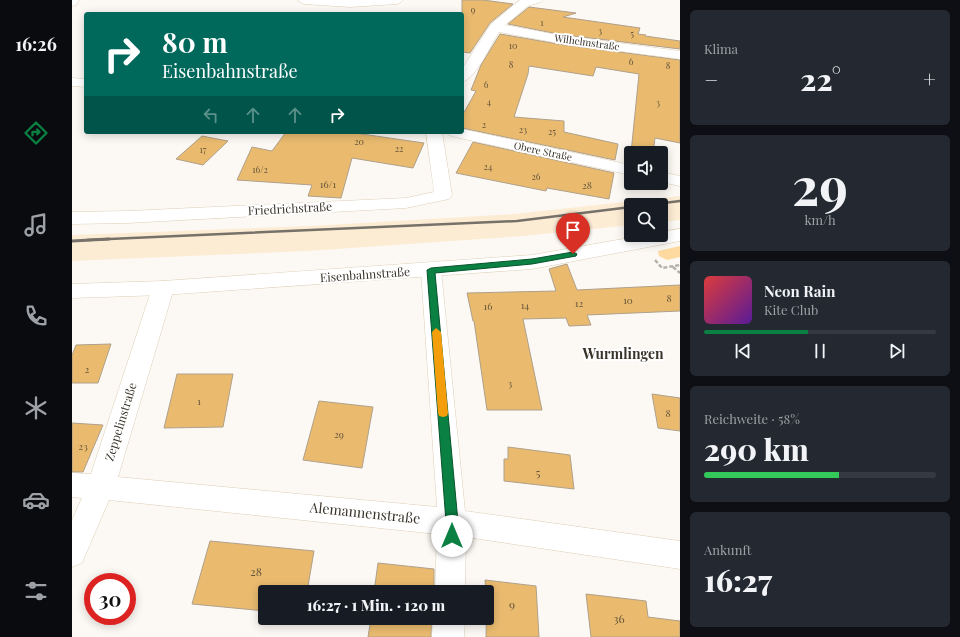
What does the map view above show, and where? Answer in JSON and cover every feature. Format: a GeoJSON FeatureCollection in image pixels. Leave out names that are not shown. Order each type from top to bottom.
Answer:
{"type":"FeatureCollection","features":[{"type":"Feature","properties":{"kind":"street"},"geometry":{"type":"LineString","coordinates":[[298,2],[372,3],[397,0]]}},
{"type":"Feature","properties":{"kind":"street"},"geometry":{"type":"LineString","coordinates":[[464,76],[474,63],[495,27],[524,3],[537,0]]}},
{"type":"Feature","properties":{"kind":"street","name":"Wilhelmstraße"},"geometry":{"type":"LineString","coordinates":[[495,27],[558,39],[680,55]]}},
{"type":"Feature","properties":{"kind":"street"},"geometry":{"type":"LineString","coordinates":[[72,82],[84,83]]}},
{"type":"Feature","properties":{"kind":"street","name":"Friedrichstraße"},"geometry":{"type":"LineString","coordinates":[[72,218],[128,217],[406,203],[443,195],[434,134]]}},
{"type":"Feature","properties":{"kind":"street","name":"Obere Straße"},"geometry":{"type":"LineString","coordinates":[[464,134],[624,168]]}},
{"type":"Feature","properties":{"kind":"street"},"geometry":{"type":"LineString","coordinates":[[668,178],[680,181]]}},
{"type":"Feature","properties":{"kind":"street","name":"Eisenbahnstraße"},"geometry":{"type":"LineString","coordinates":[[72,291],[163,288],[532,262],[680,235]]}},
{"type":"Feature","properties":{"kind":"street"},"geometry":{"type":"LineString","coordinates":[[431,270],[452,522],[450,585]]}},
{"type":"Feature","properties":{"kind":"street","name":"Zeppelinstraße"},"geometry":{"type":"LineString","coordinates":[[72,553],[101,487],[163,288]]}},
{"type":"Feature","properties":{"kind":"street","name":"Alemannenstraße"},"geometry":{"type":"LineString","coordinates":[[72,485],[452,522],[680,555]]}},
{"type":"Feature","properties":{"kind":"street"},"geometry":{"type":"LineString","coordinates":[[448,637],[449,625]]}},
{"type":"Feature","properties":{"kind":"path"},"geometry":{"type":"LineString","coordinates":[[680,265],[674,267],[680,273]]}},
{"type":"Feature","properties":{"kind":"shaded area"},"geometry":{"type":"Polygon","coordinates":[[[680,196],[680,220],[668,221],[668,198],[662,198],[680,196]]]}},
{"type":"Feature","properties":{"kind":"shaded area"},"geometry":{"type":"Polygon","coordinates":[[[624,202],[624,226],[524,236],[308,251],[72,261],[72,235],[310,226],[514,214],[624,202]]]}},
{"type":"Feature","properties":{"kind":"shaded area"},"geometry":{"type":"Polygon","coordinates":[[[680,246],[680,257],[667,260],[659,256],[658,251],[680,246]]]}},
{"type":"Feature","properties":{"kind":"building"},"geometry":{"type":"Polygon","coordinates":[[[462,0],[483,0],[513,4],[490,23],[470,53],[464,52],[464,12],[462,12],[462,0]]]}},
{"type":"Feature","properties":{"kind":"building"},"geometry":{"type":"Polygon","coordinates":[[[529,7],[576,13],[563,17],[640,28],[638,34],[680,41],[680,49],[558,34],[508,24],[529,7]]]}},
{"type":"Feature","properties":{"kind":"building"},"geometry":{"type":"Polygon","coordinates":[[[500,34],[558,44],[680,60],[680,143],[655,138],[654,146],[632,146],[639,74],[596,67],[593,76],[529,66],[528,74],[514,117],[564,121],[564,132],[618,144],[615,160],[464,128],[464,112],[476,91],[471,90],[481,65],[500,34]]]}},
{"type":"Feature","properties":{"kind":"building"},"geometry":{"type":"Polygon","coordinates":[[[285,134],[362,134],[424,143],[413,168],[352,158],[341,198],[308,196],[312,185],[237,180],[252,147],[272,151],[285,134]]]}},
{"type":"Feature","properties":{"kind":"building"},"geometry":{"type":"Polygon","coordinates":[[[202,136],[228,141],[203,165],[176,159],[202,136]]]}},
{"type":"Feature","properties":{"kind":"building"},"geometry":{"type":"Polygon","coordinates":[[[473,142],[614,173],[609,199],[547,188],[546,191],[456,173],[473,142]]]}},
{"type":"Feature","properties":{"kind":"building"},"geometry":{"type":"Polygon","coordinates":[[[567,264],[577,290],[680,285],[680,311],[587,315],[591,325],[569,326],[566,318],[523,319],[542,410],[487,410],[474,321],[467,293],[556,291],[549,269],[567,264]]]}},
{"type":"Feature","properties":{"kind":"building"},"geometry":{"type":"Polygon","coordinates":[[[111,344],[98,383],[72,383],[72,355],[76,345],[111,344]]]}},
{"type":"Feature","properties":{"kind":"building"},"geometry":{"type":"Polygon","coordinates":[[[177,374],[233,374],[223,427],[164,428],[177,374]]]}},
{"type":"Feature","properties":{"kind":"building"},"geometry":{"type":"Polygon","coordinates":[[[652,394],[680,398],[680,431],[658,428],[652,394]]]}},
{"type":"Feature","properties":{"kind":"building"},"geometry":{"type":"Polygon","coordinates":[[[319,401],[373,407],[362,468],[303,460],[319,401]]]}},
{"type":"Feature","properties":{"kind":"building"},"geometry":{"type":"Polygon","coordinates":[[[72,423],[103,425],[83,472],[72,472],[72,423]]]}},
{"type":"Feature","properties":{"kind":"building"},"geometry":{"type":"Polygon","coordinates":[[[508,447],[570,455],[574,489],[504,481],[504,459],[508,459],[508,447]]]}},
{"type":"Feature","properties":{"kind":"building"},"geometry":{"type":"Polygon","coordinates":[[[210,541],[314,551],[308,585],[258,585],[258,610],[192,604],[210,541]]]}},
{"type":"Feature","properties":{"kind":"building"},"geometry":{"type":"Polygon","coordinates":[[[378,563],[434,569],[434,585],[375,585],[378,563]]]}},
{"type":"Feature","properties":{"kind":"building"},"geometry":{"type":"Polygon","coordinates":[[[485,580],[536,586],[539,637],[486,637],[486,625],[494,625],[494,585],[485,585],[485,580]]]}},
{"type":"Feature","properties":{"kind":"building"},"geometry":{"type":"Polygon","coordinates":[[[586,594],[646,601],[648,617],[680,621],[680,637],[591,637],[586,594]]]}},
{"type":"Feature","properties":{"kind":"building"},"geometry":{"type":"Polygon","coordinates":[[[370,625],[432,625],[431,637],[368,637],[370,625]]]}},
{"type":"Feature","properties":{"kind":"railway"},"geometry":{"type":"LineString","coordinates":[[668,202],[680,201]]}},
{"type":"Feature","properties":{"kind":"railway"},"geometry":{"type":"LineString","coordinates":[[106,239],[517,221],[624,208]]}},
{"type":"Feature","properties":{"kind":"railway"},"geometry":{"type":"LineString","coordinates":[[72,241],[106,239]]}},
{"type":"Feature","properties":{"kind":"railway"},"geometry":{"type":"LineString","coordinates":[[87,240],[106,239]]}},
{"type":"Feature","properties":{"kind":"slow traffic"},"geometry":{"type":"LineString","coordinates":[[436,332],[443,413]]}},
{"type":"Feature","properties":{"kind":"district","name":"Wurmlingen"},"geometry":{"type":"Point","coordinates":[623,354]}},
{"type":"Feature","properties":{"kind":"route"},"geometry":{"type":"LineString","coordinates":[[452,536],[431,270],[532,262],[573,254]]}}]}
